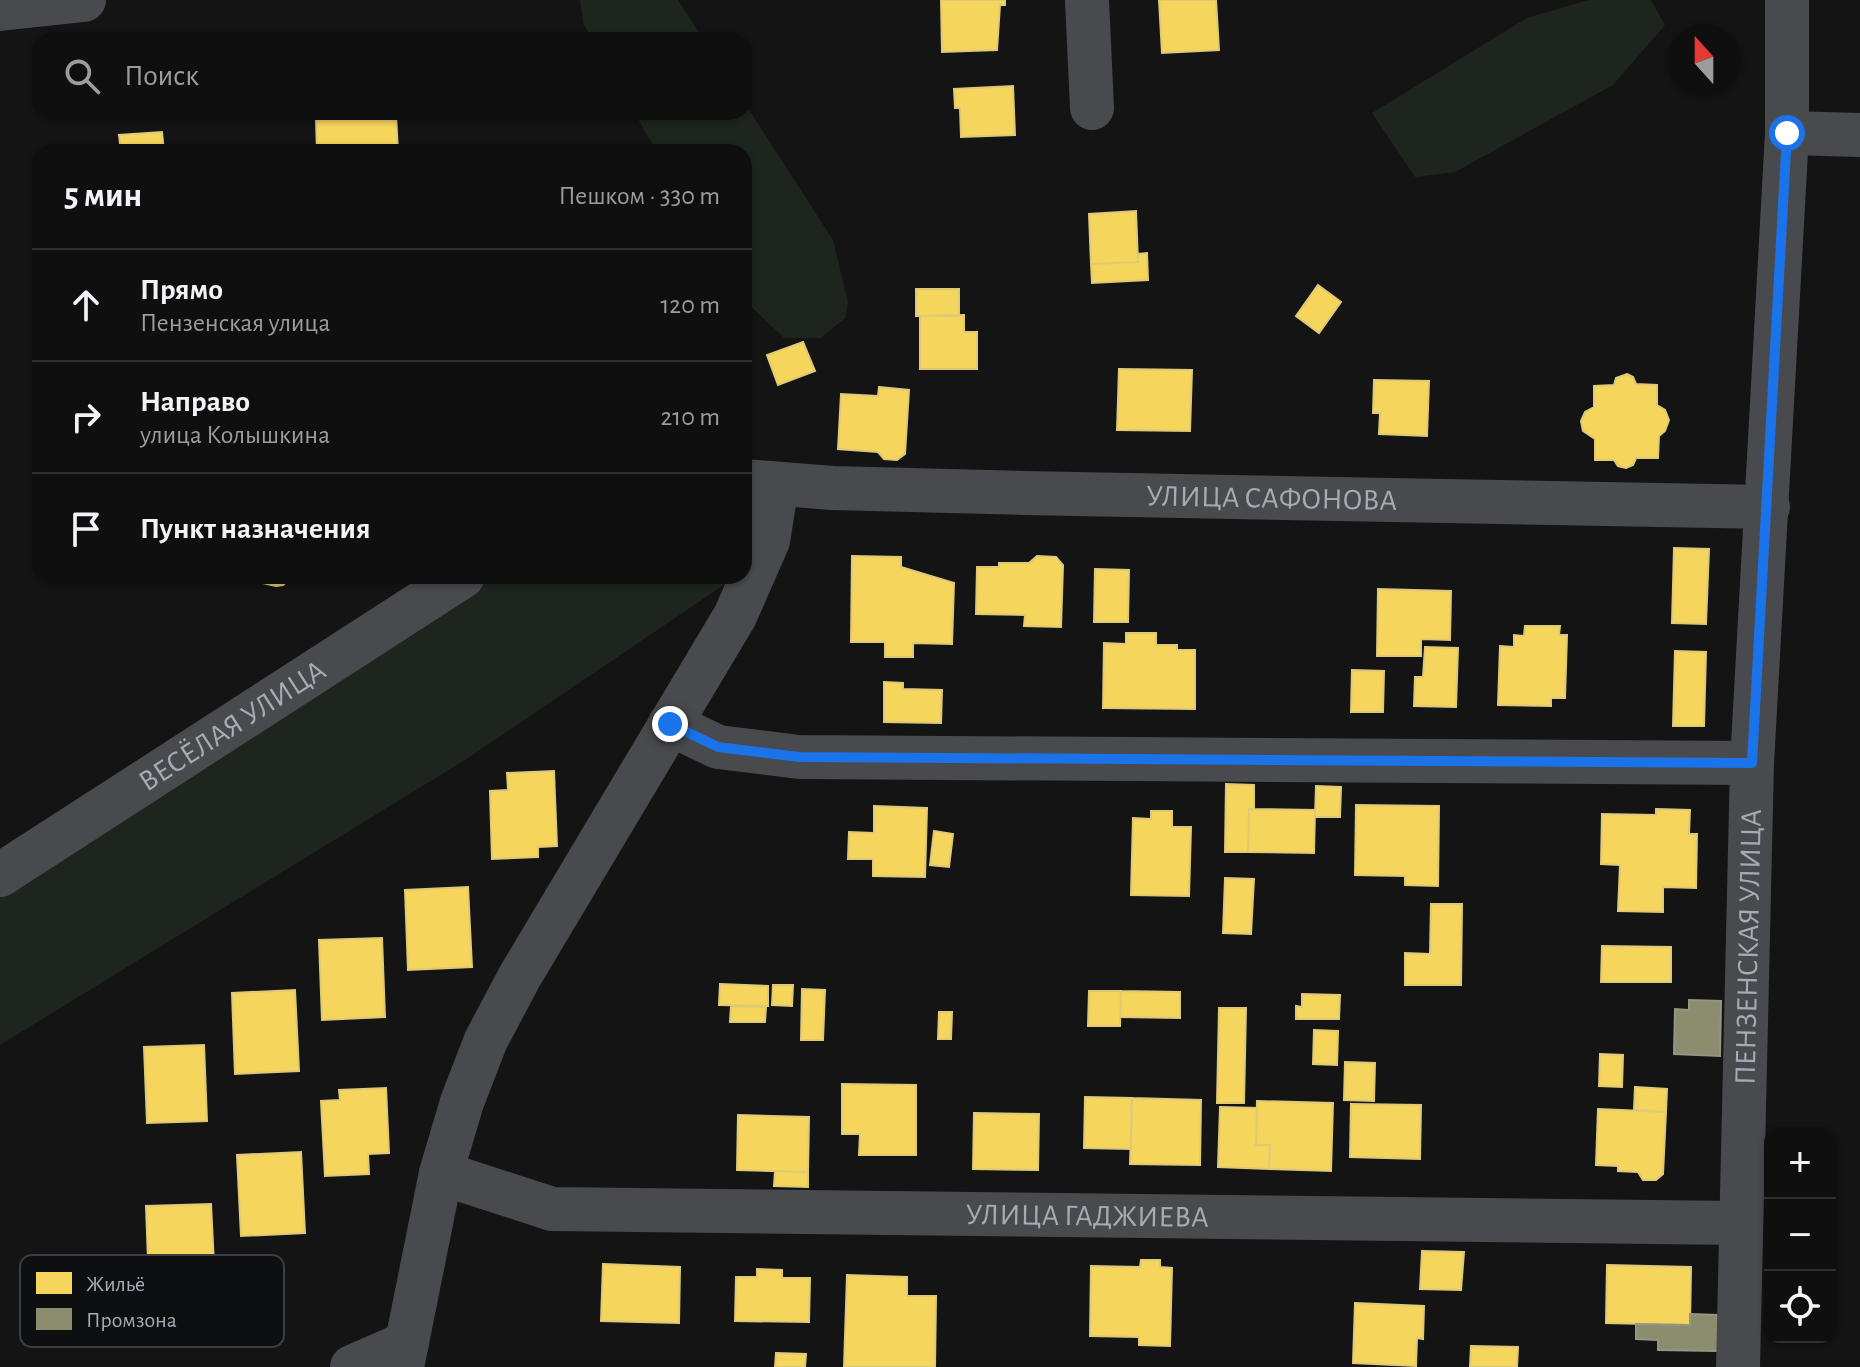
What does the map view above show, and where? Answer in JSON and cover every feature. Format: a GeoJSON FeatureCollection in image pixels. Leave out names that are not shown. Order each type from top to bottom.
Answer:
{"type":"FeatureCollection","features":[{"type":"Feature","properties":{"kind":"street"},"geometry":{"type":"LineString","coordinates":[[11,6],[84,0]]}},
{"type":"Feature","properties":{"kind":"street"},"geometry":{"type":"LineString","coordinates":[[1087,0],[1092,108]]}},
{"type":"Feature","properties":{"kind":"street","name":"ПЕНЗЕНСКАЯ УЛИЦА"},"geometry":{"type":"LineString","coordinates":[[1738,1367],[1752,763],[1787,133],[1787,0]]}},
{"type":"Feature","properties":{"kind":"street"},"geometry":{"type":"LineString","coordinates":[[1787,133],[1860,135]]}},
{"type":"Feature","properties":{"kind":"street"},"geometry":{"type":"LineString","coordinates":[[752,577],[768,541],[760,482]]}},
{"type":"Feature","properties":{"kind":"street","name":"УЛИЦА САФОНОВА"},"geometry":{"type":"LineString","coordinates":[[760,482],[1040,493],[1768,507]]}},
{"type":"Feature","properties":{"kind":"street","name":"ВЕСЁЛАЯ УЛИЦА"},"geometry":{"type":"LineString","coordinates":[[0,875],[451,584]]}},
{"type":"Feature","properties":{"kind":"street"},"geometry":{"type":"LineString","coordinates":[[352,1367],[405,1355],[441,1173],[462,1102],[486,1040],[520,976],[735,616],[749,584]]}},
{"type":"Feature","properties":{"kind":"street"},"geometry":{"type":"LineString","coordinates":[[670,724],[718,747],[799,757],[1752,763]]}},
{"type":"Feature","properties":{"kind":"street","name":"УЛИЦА ГАДЖИЕВА"},"geometry":{"type":"LineString","coordinates":[[441,1173],[552,1209],[1739,1223]]}},
{"type":"Feature","properties":{"kind":"shaded area"},"geometry":{"type":"Polygon","coordinates":[[[580,0],[678,0],[699,32],[588,32],[583,23],[580,0]]]}},
{"type":"Feature","properties":{"kind":"shaded area"},"geometry":{"type":"Polygon","coordinates":[[[1588,0],[1651,0],[1665,25],[1613,85],[1455,172],[1415,177],[1372,113],[1527,18],[1588,0]]]}},
{"type":"Feature","properties":{"kind":"shaded area"},"geometry":{"type":"Polygon","coordinates":[[[752,114],[833,240],[848,302],[845,318],[821,338],[784,338],[752,308],[752,144],[652,144],[639,120],[752,120],[752,114]]]}},
{"type":"Feature","properties":{"kind":"shaded area"},"geometry":{"type":"Polygon","coordinates":[[[479,584],[725,584],[465,760],[0,1045],[0,883],[479,584]]]}},
{"type":"Feature","properties":{"kind":"building: Жильё"},"geometry":{"type":"Polygon","coordinates":[[[941,0],[1005,0],[1005,5],[1000,5],[997,50],[942,52],[941,0]]]}},
{"type":"Feature","properties":{"kind":"building: Жильё"},"geometry":{"type":"Polygon","coordinates":[[[1159,0],[1216,0],[1219,50],[1162,53],[1159,0]]]}},
{"type":"Feature","properties":{"kind":"building: Жильё"},"geometry":{"type":"Polygon","coordinates":[[[1013,86],[1015,135],[961,137],[960,108],[955,108],[954,89],[1013,86]]]}},
{"type":"Feature","properties":{"kind":"building: Жильё"},"geometry":{"type":"Polygon","coordinates":[[[316,120],[396,120],[398,144],[317,144],[316,120]]]}},
{"type":"Feature","properties":{"kind":"building: Жильё"},"geometry":{"type":"Polygon","coordinates":[[[162,132],[163,144],[120,144],[119,135],[162,132]]]}},
{"type":"Feature","properties":{"kind":"building: Жильё"},"geometry":{"type":"Polygon","coordinates":[[[1136,211],[1138,262],[1091,264],[1089,214],[1136,211]]]}},
{"type":"Feature","properties":{"kind":"building: Жильё"},"geometry":{"type":"Polygon","coordinates":[[[1147,253],[1148,280],[1092,283],[1091,264],[1138,262],[1138,254],[1147,253]]]}},
{"type":"Feature","properties":{"kind":"building: Жильё"},"geometry":{"type":"Polygon","coordinates":[[[1318,285],[1341,302],[1319,333],[1296,316],[1318,285]]]}},
{"type":"Feature","properties":{"kind":"building: Жильё"},"geometry":{"type":"Polygon","coordinates":[[[916,289],[959,289],[959,316],[916,316],[916,289]]]}},
{"type":"Feature","properties":{"kind":"building: Жильё"},"geometry":{"type":"Polygon","coordinates":[[[964,315],[964,332],[977,332],[977,369],[920,369],[920,316],[964,315]]]}},
{"type":"Feature","properties":{"kind":"building: Жильё"},"geometry":{"type":"Polygon","coordinates":[[[803,342],[815,371],[778,385],[767,355],[803,342]]]}},
{"type":"Feature","properties":{"kind":"building: Жильё"},"geometry":{"type":"Polygon","coordinates":[[[1119,369],[1192,370],[1190,431],[1117,430],[1119,369]]]}},
{"type":"Feature","properties":{"kind":"building: Жильё"},"geometry":{"type":"Polygon","coordinates":[[[1627,374],[1633,377],[1636,384],[1657,385],[1657,405],[1665,410],[1669,420],[1665,431],[1659,436],[1658,458],[1636,458],[1633,465],[1626,468],[1618,466],[1614,460],[1595,460],[1595,439],[1583,431],[1581,421],[1585,412],[1594,407],[1594,386],[1614,385],[1616,378],[1627,374]]]}},
{"type":"Feature","properties":{"kind":"building: Жильё"},"geometry":{"type":"Polygon","coordinates":[[[1374,380],[1429,381],[1427,436],[1379,434],[1380,413],[1373,413],[1374,380]]]}},
{"type":"Feature","properties":{"kind":"building: Жильё"},"geometry":{"type":"Polygon","coordinates":[[[879,387],[909,390],[905,454],[897,460],[884,459],[878,452],[838,449],[841,394],[878,396],[879,387]]]}},
{"type":"Feature","properties":{"kind":"building: Жильё"},"geometry":{"type":"Polygon","coordinates":[[[1674,548],[1709,549],[1706,624],[1672,623],[1674,548]]]}},
{"type":"Feature","properties":{"kind":"building: Жильё"},"geometry":{"type":"Polygon","coordinates":[[[852,556],[901,557],[901,567],[954,583],[952,644],[913,643],[913,657],[885,657],[885,642],[851,642],[852,556]]]}},
{"type":"Feature","properties":{"kind":"building: Жильё"},"geometry":{"type":"Polygon","coordinates":[[[1037,556],[1056,557],[1063,565],[1061,627],[1024,626],[1025,615],[976,614],[977,567],[1029,563],[1037,556]]]}},
{"type":"Feature","properties":{"kind":"building: Жильё"},"geometry":{"type":"Polygon","coordinates":[[[1095,569],[1129,570],[1128,622],[1094,622],[1095,569]]]}},
{"type":"Feature","properties":{"kind":"building: Жильё"},"geometry":{"type":"Polygon","coordinates":[[[1378,589],[1451,591],[1450,640],[1421,639],[1421,656],[1377,656],[1378,589]]]}},
{"type":"Feature","properties":{"kind":"building: Жильё"},"geometry":{"type":"Polygon","coordinates":[[[1525,626],[1560,626],[1559,635],[1567,635],[1565,698],[1551,698],[1551,706],[1498,705],[1500,646],[1514,647],[1514,635],[1524,636],[1525,626]]]}},
{"type":"Feature","properties":{"kind":"building: Жильё"},"geometry":{"type":"Polygon","coordinates":[[[1126,633],[1156,633],[1156,645],[1177,645],[1177,650],[1195,650],[1195,709],[1103,708],[1104,643],[1126,644],[1126,633]]]}},
{"type":"Feature","properties":{"kind":"building: Жильё"},"geometry":{"type":"Polygon","coordinates":[[[1425,647],[1458,648],[1456,707],[1414,706],[1415,677],[1423,677],[1425,647]]]}},
{"type":"Feature","properties":{"kind":"building: Жильё"},"geometry":{"type":"Polygon","coordinates":[[[1675,651],[1706,652],[1704,726],[1673,726],[1675,651]]]}},
{"type":"Feature","properties":{"kind":"building: Жильё"},"geometry":{"type":"Polygon","coordinates":[[[1352,670],[1384,671],[1383,712],[1351,712],[1352,670]]]}},
{"type":"Feature","properties":{"kind":"building: Жильё"},"geometry":{"type":"Polygon","coordinates":[[[884,682],[903,683],[903,689],[942,690],[941,723],[884,722],[884,682]]]}},
{"type":"Feature","properties":{"kind":"building: Жильё"},"geometry":{"type":"Polygon","coordinates":[[[554,771],[557,846],[538,847],[538,857],[492,859],[490,791],[508,790],[507,773],[554,771]]]}},
{"type":"Feature","properties":{"kind":"building: Жильё"},"geometry":{"type":"Polygon","coordinates":[[[1226,784],[1254,785],[1254,809],[1249,809],[1248,852],[1225,852],[1226,784]]]}},
{"type":"Feature","properties":{"kind":"building: Жильё"},"geometry":{"type":"Polygon","coordinates":[[[1316,786],[1341,787],[1340,817],[1315,817],[1316,786]]]}},
{"type":"Feature","properties":{"kind":"building: Жильё"},"geometry":{"type":"Polygon","coordinates":[[[1356,805],[1439,806],[1438,886],[1405,885],[1405,876],[1355,875],[1356,805]]]}},
{"type":"Feature","properties":{"kind":"building: Жильё"},"geometry":{"type":"Polygon","coordinates":[[[874,806],[927,808],[925,877],[873,876],[873,859],[848,859],[849,832],[874,833],[874,806]]]}},
{"type":"Feature","properties":{"kind":"building: Жильё"},"geometry":{"type":"Polygon","coordinates":[[[1249,809],[1315,810],[1314,853],[1248,852],[1249,809]]]}},
{"type":"Feature","properties":{"kind":"building: Жильё"},"geometry":{"type":"Polygon","coordinates":[[[1656,809],[1690,810],[1689,834],[1697,834],[1696,888],[1663,887],[1663,912],[1618,911],[1620,865],[1601,864],[1602,814],[1656,815],[1656,809]]]}},
{"type":"Feature","properties":{"kind":"building: Жильё"},"geometry":{"type":"Polygon","coordinates":[[[1151,811],[1172,811],[1172,827],[1191,827],[1189,896],[1131,895],[1133,818],[1151,819],[1151,811]]]}},
{"type":"Feature","properties":{"kind":"building: Жильё"},"geometry":{"type":"Polygon","coordinates":[[[934,831],[953,834],[949,867],[930,865],[934,831]]]}},
{"type":"Feature","properties":{"kind":"building: Жильё"},"geometry":{"type":"Polygon","coordinates":[[[1225,878],[1254,879],[1251,934],[1223,933],[1225,878]]]}},
{"type":"Feature","properties":{"kind":"building: Жильё"},"geometry":{"type":"Polygon","coordinates":[[[468,887],[472,967],[408,970],[405,890],[468,887]]]}},
{"type":"Feature","properties":{"kind":"building: Жильё"},"geometry":{"type":"Polygon","coordinates":[[[1431,904],[1462,904],[1461,985],[1405,985],[1405,953],[1430,954],[1431,904]]]}},
{"type":"Feature","properties":{"kind":"building: Жильё"},"geometry":{"type":"Polygon","coordinates":[[[382,938],[385,1017],[322,1020],[319,940],[382,938]]]}},
{"type":"Feature","properties":{"kind":"building: Жильё"},"geometry":{"type":"Polygon","coordinates":[[[1602,946],[1671,947],[1671,982],[1601,982],[1602,946]]]}},
{"type":"Feature","properties":{"kind":"building: Жильё"},"geometry":{"type":"Polygon","coordinates":[[[720,984],[768,986],[768,1006],[719,1005],[720,984]]]}},
{"type":"Feature","properties":{"kind":"building: Жильё"},"geometry":{"type":"Polygon","coordinates":[[[773,985],[793,985],[792,1006],[772,1005],[773,985]]]}},
{"type":"Feature","properties":{"kind":"building: Жильё"},"geometry":{"type":"Polygon","coordinates":[[[802,989],[825,990],[823,1040],[801,1040],[802,989]]]}},
{"type":"Feature","properties":{"kind":"building: Жильё"},"geometry":{"type":"Polygon","coordinates":[[[295,990],[299,1071],[235,1074],[232,993],[295,990]]]}},
{"type":"Feature","properties":{"kind":"building: Жильё"},"geometry":{"type":"Polygon","coordinates":[[[1089,991],[1121,991],[1120,1026],[1088,1026],[1089,991]]]}},
{"type":"Feature","properties":{"kind":"building: Жильё"},"geometry":{"type":"Polygon","coordinates":[[[1121,991],[1180,992],[1180,1018],[1120,1017],[1121,991]]]}},
{"type":"Feature","properties":{"kind":"building: Жильё"},"geometry":{"type":"Polygon","coordinates":[[[1302,994],[1340,995],[1339,1019],[1296,1019],[1296,1006],[1302,1007],[1302,994]]]}},
{"type":"Feature","properties":{"kind":"building: Жильё"},"geometry":{"type":"Polygon","coordinates":[[[731,1006],[766,1007],[765,1022],[730,1022],[731,1006]]]}},
{"type":"Feature","properties":{"kind":"building: Жильё"},"geometry":{"type":"Polygon","coordinates":[[[1219,1008],[1246,1008],[1244,1103],[1217,1103],[1219,1008]]]}},
{"type":"Feature","properties":{"kind":"building: Жильё"},"geometry":{"type":"Polygon","coordinates":[[[939,1012],[952,1012],[951,1039],[938,1039],[939,1012]]]}},
{"type":"Feature","properties":{"kind":"building: Жильё"},"geometry":{"type":"Polygon","coordinates":[[[1314,1030],[1338,1031],[1337,1065],[1313,1064],[1314,1030]]]}},
{"type":"Feature","properties":{"kind":"building: Жильё"},"geometry":{"type":"Polygon","coordinates":[[[204,1045],[207,1121],[147,1123],[144,1047],[204,1045]]]}},
{"type":"Feature","properties":{"kind":"building: Жильё"},"geometry":{"type":"Polygon","coordinates":[[[1600,1054],[1623,1055],[1622,1087],[1599,1086],[1600,1054]]]}},
{"type":"Feature","properties":{"kind":"building: Жильё"},"geometry":{"type":"Polygon","coordinates":[[[1345,1062],[1375,1063],[1374,1101],[1344,1100],[1345,1062]]]}},
{"type":"Feature","properties":{"kind":"building: Жильё"},"geometry":{"type":"Polygon","coordinates":[[[842,1084],[916,1085],[916,1155],[859,1155],[860,1134],[842,1134],[842,1084]]]}},
{"type":"Feature","properties":{"kind":"building: Жильё"},"geometry":{"type":"Polygon","coordinates":[[[1635,1087],[1667,1089],[1666,1112],[1634,1110],[1635,1087]]]}},
{"type":"Feature","properties":{"kind":"building: Жильё"},"geometry":{"type":"Polygon","coordinates":[[[386,1088],[389,1153],[368,1154],[369,1174],[325,1176],[321,1101],[340,1100],[339,1090],[386,1088]]]}},
{"type":"Feature","properties":{"kind":"building: Жильё"},"geometry":{"type":"Polygon","coordinates":[[[1085,1097],[1132,1098],[1131,1149],[1084,1148],[1085,1097]]]}},
{"type":"Feature","properties":{"kind":"building: Жильё"},"geometry":{"type":"Polygon","coordinates":[[[1132,1098],[1201,1100],[1200,1165],[1130,1164],[1132,1098]]]}},
{"type":"Feature","properties":{"kind":"building: Жильё"},"geometry":{"type":"Polygon","coordinates":[[[1257,1101],[1333,1103],[1331,1171],[1269,1169],[1270,1145],[1256,1145],[1257,1101]]]}},
{"type":"Feature","properties":{"kind":"building: Жильё"},"geometry":{"type":"Polygon","coordinates":[[[1351,1104],[1421,1105],[1420,1159],[1350,1157],[1351,1104]]]}},
{"type":"Feature","properties":{"kind":"building: Жильё"},"geometry":{"type":"Polygon","coordinates":[[[1220,1107],[1257,1108],[1256,1145],[1270,1145],[1269,1169],[1218,1167],[1220,1107]]]}},
{"type":"Feature","properties":{"kind":"building: Жильё"},"geometry":{"type":"Polygon","coordinates":[[[1598,1109],[1666,1112],[1663,1174],[1656,1180],[1643,1180],[1638,1172],[1618,1171],[1618,1166],[1596,1165],[1598,1109]]]}},
{"type":"Feature","properties":{"kind":"building: Жильё"},"geometry":{"type":"Polygon","coordinates":[[[974,1113],[1039,1114],[1038,1170],[973,1169],[974,1113]]]}},
{"type":"Feature","properties":{"kind":"building: Жильё"},"geometry":{"type":"Polygon","coordinates":[[[738,1115],[809,1117],[808,1172],[737,1170],[738,1115]]]}},
{"type":"Feature","properties":{"kind":"building: Жильё"},"geometry":{"type":"Polygon","coordinates":[[[301,1152],[305,1233],[241,1236],[237,1155],[301,1152]]]}},
{"type":"Feature","properties":{"kind":"building: Жильё"},"geometry":{"type":"Polygon","coordinates":[[[775,1171],[808,1172],[808,1187],[774,1186],[775,1171]]]}},
{"type":"Feature","properties":{"kind":"building: Жильё"},"geometry":{"type":"Polygon","coordinates":[[[211,1204],[214,1255],[148,1255],[146,1206],[211,1204]]]}},
{"type":"Feature","properties":{"kind":"building: Жильё"},"geometry":{"type":"Polygon","coordinates":[[[1422,1251],[1464,1252],[1461,1290],[1420,1289],[1422,1251]]]}},
{"type":"Feature","properties":{"kind":"building: Жильё"},"geometry":{"type":"Polygon","coordinates":[[[1141,1260],[1160,1260],[1160,1267],[1172,1268],[1170,1346],[1139,1345],[1139,1337],[1090,1336],[1091,1266],[1140,1267],[1141,1260]]]}},
{"type":"Feature","properties":{"kind":"building: Жильё"},"geometry":{"type":"Polygon","coordinates":[[[603,1264],[680,1267],[679,1323],[601,1321],[603,1264]]]}},
{"type":"Feature","properties":{"kind":"building: Жильё"},"geometry":{"type":"Polygon","coordinates":[[[1607,1265],[1691,1267],[1690,1325],[1606,1323],[1607,1265]]]}},
{"type":"Feature","properties":{"kind":"building: Жильё"},"geometry":{"type":"Polygon","coordinates":[[[757,1269],[782,1270],[782,1278],[810,1278],[809,1322],[735,1321],[736,1277],[757,1277],[757,1269]]]}},
{"type":"Feature","properties":{"kind":"building: Жильё"},"geometry":{"type":"Polygon","coordinates":[[[847,1275],[907,1277],[907,1296],[936,1296],[935,1367],[844,1367],[847,1275]]]}},
{"type":"Feature","properties":{"kind":"building: Жильё"},"geometry":{"type":"Polygon","coordinates":[[[1355,1303],[1424,1306],[1423,1339],[1417,1338],[1416,1366],[1353,1363],[1355,1303]]]}},
{"type":"Feature","properties":{"kind":"building: Жильё"},"geometry":{"type":"Polygon","coordinates":[[[1471,1346],[1518,1347],[1517,1367],[1470,1367],[1471,1346]]]}},
{"type":"Feature","properties":{"kind":"building: Жильё"},"geometry":{"type":"Polygon","coordinates":[[[776,1353],[806,1354],[805,1367],[775,1367],[776,1353]]]}},
{"type":"Feature","properties":{"kind":"building: Промзона"},"geometry":{"type":"Polygon","coordinates":[[[1689,1000],[1721,1001],[1720,1056],[1674,1054],[1675,1009],[1689,1010],[1689,1000]]]}},
{"type":"Feature","properties":{"kind":"building: Промзона"},"geometry":{"type":"Polygon","coordinates":[[[1690,1314],[1718,1315],[1717,1351],[1658,1350],[1658,1340],[1636,1339],[1636,1324],[1690,1325],[1690,1314]]]}},
{"type":"Feature","properties":{"kind":"route"},"geometry":{"type":"LineString","coordinates":[[670,724],[718,747],[799,757],[1752,763],[1787,133]]}}]}
